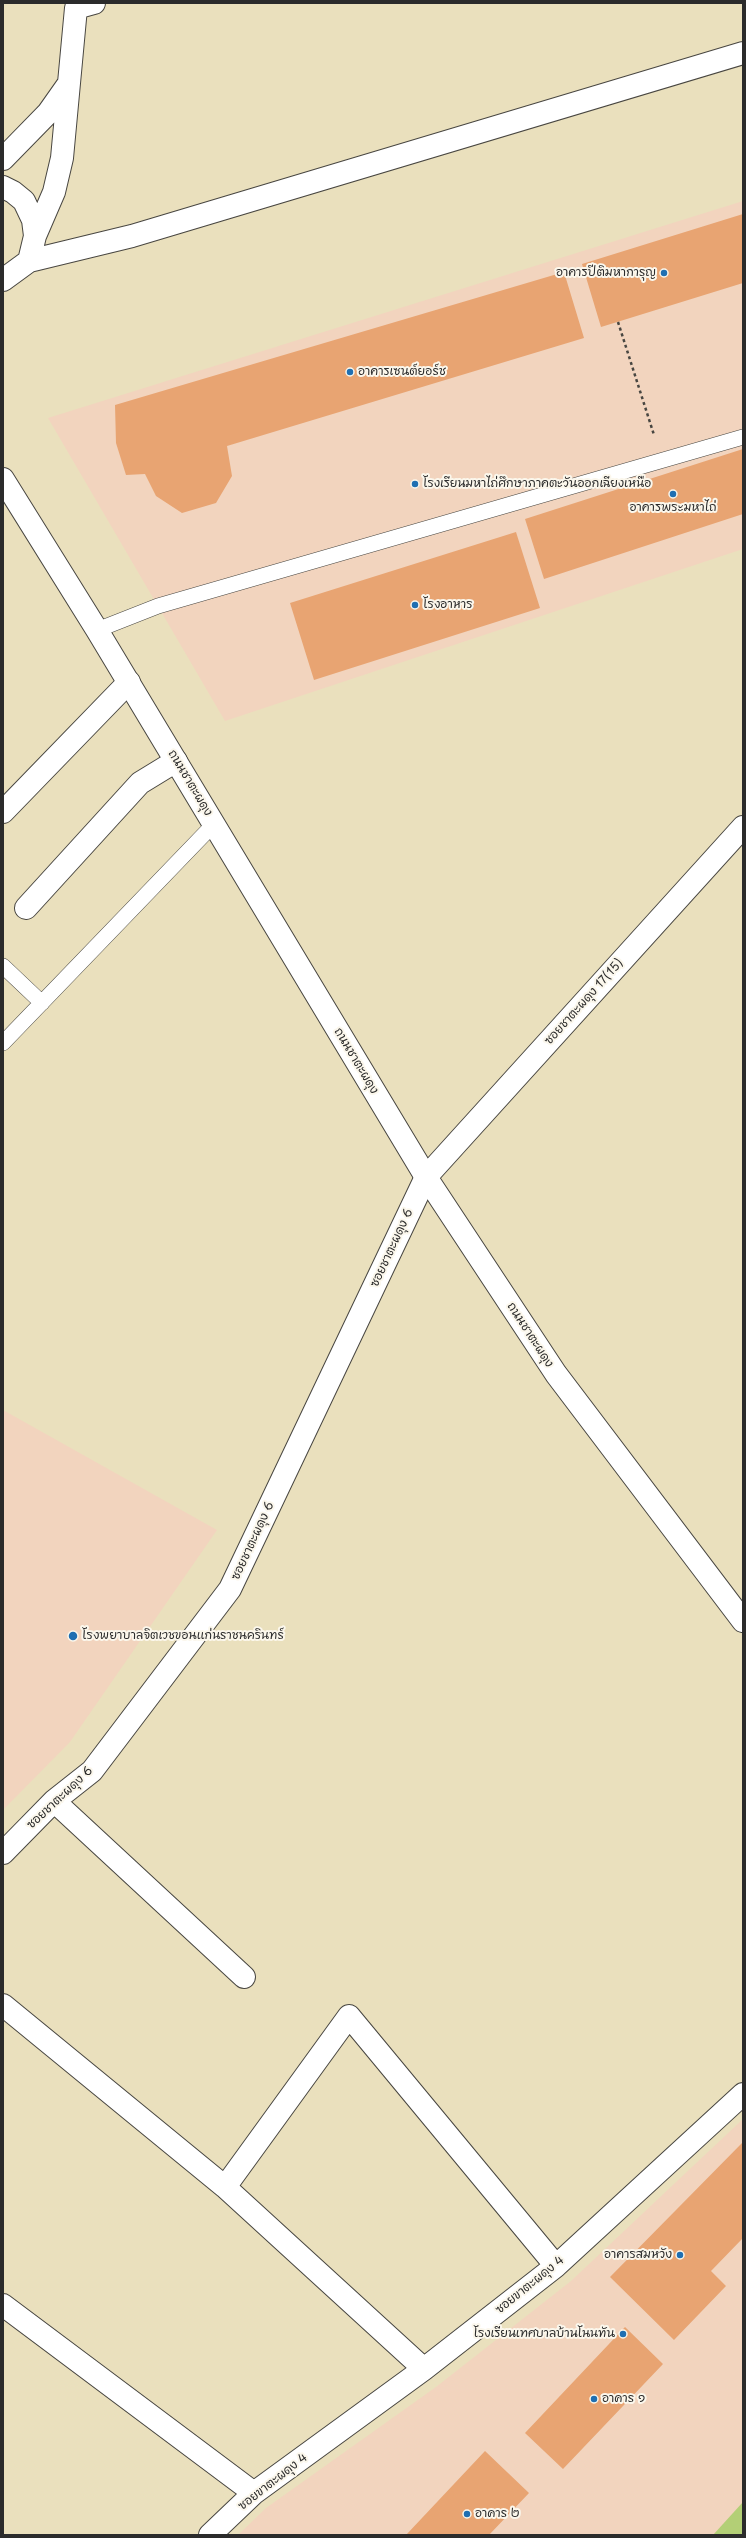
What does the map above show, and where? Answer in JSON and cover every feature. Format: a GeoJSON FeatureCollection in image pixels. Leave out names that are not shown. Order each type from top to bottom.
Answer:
{"type":"FeatureCollection","features":[{"type":"Feature","properties":{"kind":"street"},"geometry":{"type":"LineString","coordinates":[[29,261],[35,236],[54,192],[62,158],[76,8],[94,3]]}},
{"type":"Feature","properties":{"kind":"street"},"geometry":{"type":"LineString","coordinates":[[3,280],[29,261],[132,236],[743,54]]}},
{"type":"Feature","properties":{"kind":"street"},"geometry":{"type":"LineString","coordinates":[[3,159],[48,114],[68,85]]}},
{"type":"Feature","properties":{"kind":"street"},"geometry":{"type":"LineString","coordinates":[[3,188],[13,192],[24,201],[33,220],[35,236]]}},
{"type":"Feature","properties":{"kind":"street","name":"ถนนชาตะผดุง"},"geometry":{"type":"LineString","coordinates":[[5,488],[98,630],[426,1176],[556,1374],[743,1621]]}},
{"type":"Feature","properties":{"kind":"street"},"geometry":{"type":"LineString","coordinates":[[3,812],[129,682]]}},
{"type":"Feature","properties":{"kind":"street"},"geometry":{"type":"LineString","coordinates":[[26,908],[140,783],[176,761]]}},
{"type":"Feature","properties":{"kind":"street","name":"ซอยชาตะผดุง 17(15)"},"geometry":{"type":"LineString","coordinates":[[426,1176],[743,827]]}},
{"type":"Feature","properties":{"kind":"street","name":"ซอยชาตะผดุง 6"},"geometry":{"type":"LineString","coordinates":[[3,1853],[54,1801],[92,1771],[230,1589],[426,1176]]}},
{"type":"Feature","properties":{"kind":"street"},"geometry":{"type":"LineString","coordinates":[[54,1801],[244,1977]]}},
{"type":"Feature","properties":{"kind":"street"},"geometry":{"type":"LineString","coordinates":[[3,2006],[225,2186],[424,2369]]}},
{"type":"Feature","properties":{"kind":"street"},"geometry":{"type":"LineString","coordinates":[[225,2186],[349,2016],[556,2266]]}},
{"type":"Feature","properties":{"kind":"street","name":"ซอยขาตะผดุง 4"},"geometry":{"type":"LineString","coordinates":[[210,2535],[254,2493],[424,2369],[556,2266],[743,2094]]}},
{"type":"Feature","properties":{"kind":"street"},"geometry":{"type":"LineString","coordinates":[[3,2305],[254,2493]]}},
{"type":"Feature","properties":{"kind":"lane"},"geometry":{"type":"LineString","coordinates":[[98,630],[158,606],[743,437]]}},
{"type":"Feature","properties":{"kind":"lane"},"geometry":{"type":"LineString","coordinates":[[3,1043],[214,824]]}},
{"type":"Feature","properties":{"kind":"lane"},"geometry":{"type":"LineString","coordinates":[[3,966],[42,1002]]}},
{"type":"Feature","properties":{"kind":"path"},"geometry":{"type":"LineString","coordinates":[[618,322],[662,460]]}},
{"type":"Feature","properties":{"kind":"shaded area","name":"โรงเรียนมหาไถ่ศึกษาภาคตะวันออกเฉียงเหนือ"},"geometry":{"type":"Polygon","coordinates":[[[743,201],[743,549],[225,721],[48,418],[743,201]]]}},
{"type":"Feature","properties":{"kind":"shaded area","name":"โรงพยาบาลจิตเวชขอนแก่นราชนครินทร์"},"geometry":{"type":"Polygon","coordinates":[[[3,1410],[217,1530],[70,1742],[3,1810],[3,1410]]]}},
{"type":"Feature","properties":{"kind":"shaded area","name":"โรงเรียนเทศบาลบ้านโนนทัน"},"geometry":{"type":"Polygon","coordinates":[[[743,2119],[743,2535],[238,2535],[266,2508],[436,2387],[571,2281],[743,2119]]]}},
{"type":"Feature","properties":{"kind":"green space"},"geometry":{"type":"Polygon","coordinates":[[[743,2502],[743,2535],[713,2535],[743,2502]]]}},
{"type":"Feature","properties":{"kind":"building","name":"อาคารปีติมหาการุญ"},"geometry":{"type":"Polygon","coordinates":[[[743,214],[743,283],[601,327],[582,264],[743,214]]]}},
{"type":"Feature","properties":{"kind":"building","name":"อาคารเซนต์ยอร์ช"},"geometry":{"type":"Polygon","coordinates":[[[564,272],[584,338],[227,446],[232,476],[216,503],[182,513],[156,496],[145,474],[126,475],[116,443],[115,405],[564,272]]]}},
{"type":"Feature","properties":{"kind":"building","name":"อาคารพระมหาไถ่"},"geometry":{"type":"Polygon","coordinates":[[[743,449],[743,514],[544,579],[525,519],[743,449]]]}},
{"type":"Feature","properties":{"kind":"building","name":"โรงอาหาร"},"geometry":{"type":"Polygon","coordinates":[[[516,532],[540,608],[314,680],[290,603],[516,532]]]}},
{"type":"Feature","properties":{"kind":"building","name":"อาคารสมหวัง"},"geometry":{"type":"Polygon","coordinates":[[[743,2142],[743,2238],[711,2271],[726,2286],[674,2340],[610,2277],[743,2142]]]}},
{"type":"Feature","properties":{"kind":"building","name":"อาคาร ๑"},"geometry":{"type":"Polygon","coordinates":[[[625,2327],[663,2364],[563,2469],[525,2433],[625,2327]]]}},
{"type":"Feature","properties":{"kind":"building","name":"อาคาร ๒"},"geometry":{"type":"Polygon","coordinates":[[[485,2451],[529,2493],[489,2535],[406,2535],[485,2451]]]}},
{"type":"Feature","properties":{"kind":"place","name":"อาคารปีติมหาการุญ"},"geometry":{"type":"Point","coordinates":[664,273]}},
{"type":"Feature","properties":{"kind":"place","name":"อาคารเซนต์ยอร์ช"},"geometry":{"type":"Point","coordinates":[350,372]}},
{"type":"Feature","properties":{"kind":"place","name":"โรงเรียนมหาไถ่ศึกษาภาคตะวันออกเฉียงเหนือ"},"geometry":{"type":"Point","coordinates":[415,484]}},
{"type":"Feature","properties":{"kind":"place","name":"อาคารพระมหาไถ่"},"geometry":{"type":"Point","coordinates":[673,494]}},
{"type":"Feature","properties":{"kind":"place","name":"โรงอาหาร"},"geometry":{"type":"Point","coordinates":[415,605]}},
{"type":"Feature","properties":{"kind":"place","name":"โรงพยาบาลจิตเวชขอนแก่นราชนครินทร์"},"geometry":{"type":"Point","coordinates":[73,1636]}},
{"type":"Feature","properties":{"kind":"place","name":"อาคารสมหวัง"},"geometry":{"type":"Point","coordinates":[680,2255]}},
{"type":"Feature","properties":{"kind":"place","name":"โรงเรียนเทศบาลบ้านโนนทัน"},"geometry":{"type":"Point","coordinates":[623,2334]}},
{"type":"Feature","properties":{"kind":"place","name":"อาคาร ๑"},"geometry":{"type":"Point","coordinates":[594,2399]}},
{"type":"Feature","properties":{"kind":"place","name":"อาคาร ๒"},"geometry":{"type":"Point","coordinates":[467,2514]}}]}
